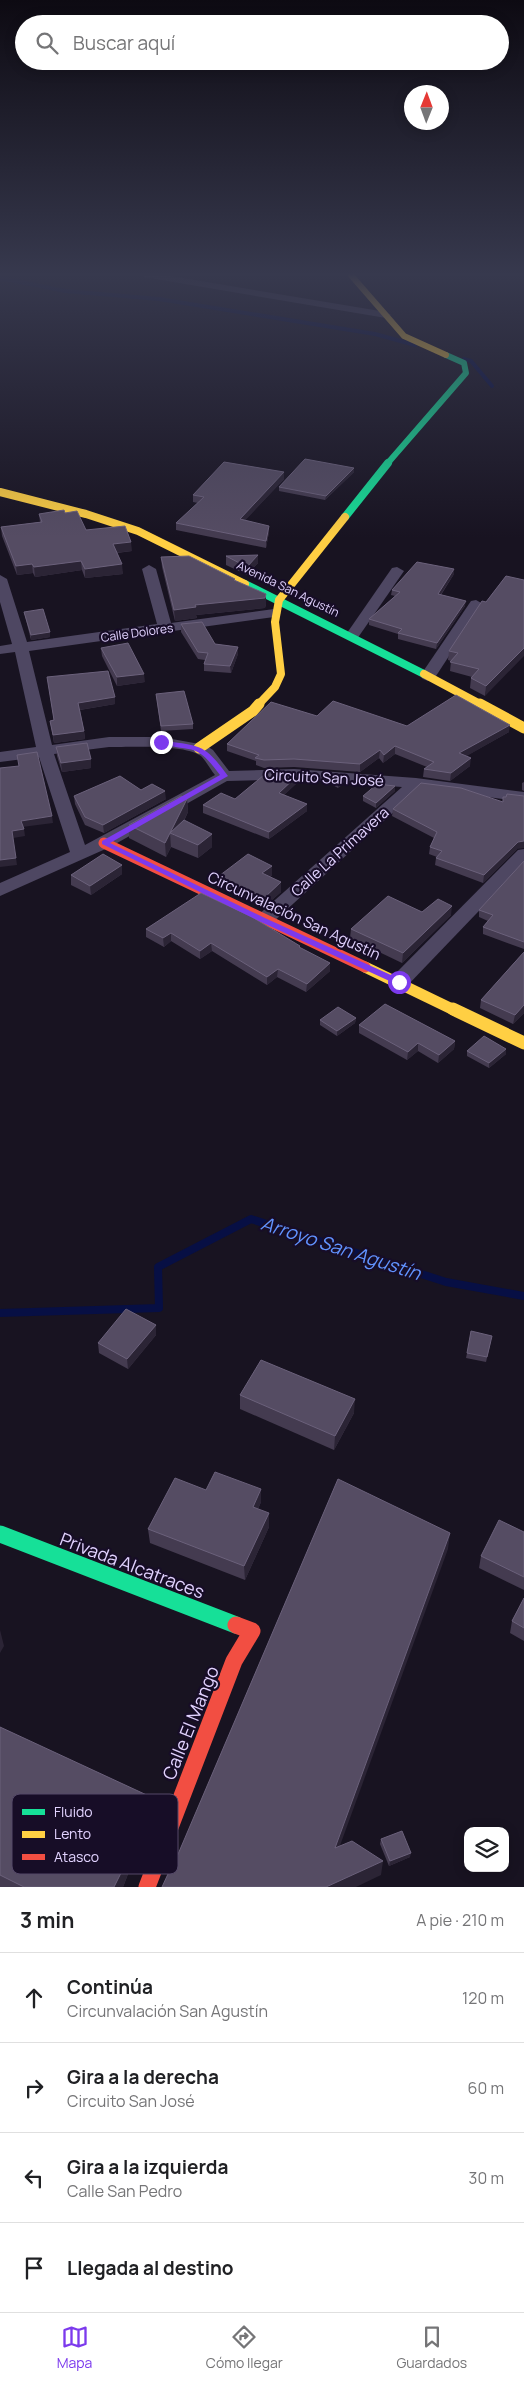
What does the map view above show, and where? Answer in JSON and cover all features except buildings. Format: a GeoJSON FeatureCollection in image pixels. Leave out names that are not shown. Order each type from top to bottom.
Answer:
{"type":"FeatureCollection","features":[{"type":"Feature","properties":{"kind":"street"},"geometry":{"type":"LineString","coordinates":[[199,748],[247,716],[270,694],[279,680],[282,667],[276,606],[403,444],[466,373],[464,363],[462,362]]}},
{"type":"Feature","properties":{"kind":"street","name":"Avenida San Agustín"},"geometry":{"type":"LineString","coordinates":[[0,492],[86,514],[138,531],[276,606],[352,636],[524,728]]}},
{"type":"Feature","properties":{"kind":"street"},"geometry":{"type":"LineString","coordinates":[[150,570],[166,630]]}},
{"type":"Feature","properties":{"kind":"street"},"geometry":{"type":"LineString","coordinates":[[352,636],[397,572]]}},
{"type":"Feature","properties":{"kind":"street"},"geometry":{"type":"LineString","coordinates":[[0,579],[21,648],[45,751],[79,854]]}},
{"type":"Feature","properties":{"kind":"street"},"geometry":{"type":"LineString","coordinates":[[428,676],[476,604]]}},
{"type":"Feature","properties":{"kind":"street","name":"Calle Dolores"},"geometry":{"type":"LineString","coordinates":[[0,650],[166,630],[276,606]]}},
{"type":"Feature","properties":{"kind":"street"},"geometry":{"type":"LineString","coordinates":[[0,757],[137,740],[199,748],[207,753],[224,776]]}},
{"type":"Feature","properties":{"kind":"street","name":"Circuito San José"},"geometry":{"type":"LineString","coordinates":[[0,890],[104,843],[224,776],[294,774],[416,783],[524,797]]}},
{"type":"Feature","properties":{"kind":"street","name":"Calle La Primavera"},"geometry":{"type":"LineString","coordinates":[[264,920],[416,783]]}},
{"type":"Feature","properties":{"kind":"street","name":"Circunvalación San Agustín"},"geometry":{"type":"LineString","coordinates":[[104,843],[524,1043]]}},
{"type":"Feature","properties":{"kind":"street"},"geometry":{"type":"LineString","coordinates":[[399,982],[524,854]]}},
{"type":"Feature","properties":{"kind":"street","name":"Privada Alcatraces"},"geometry":{"type":"LineString","coordinates":[[0,1534],[252,1631]]}},
{"type":"Feature","properties":{"kind":"street","name":"Calle El Mango"},"geometry":{"type":"LineString","coordinates":[[178,1805],[234,1661],[252,1631]]}},
{"type":"Feature","properties":{"kind":"street","name":"Calle El Mango"},"geometry":{"type":"LineString","coordinates":[[146,1887],[151,1874]]}},
{"type":"Feature","properties":{"kind":"waterway"},"geometry":{"type":"LineString","coordinates":[[472,362],[492,386]]}},
{"type":"Feature","properties":{"kind":"waterway","name":"Arroyo San Agustín"},"geometry":{"type":"LineString","coordinates":[[0,1313],[159,1308],[158,1267],[251,1219],[446,1282],[524,1296]]}},
{"type":"Feature","properties":{"kind":"traffic: fast"},"geometry":{"type":"LineString","coordinates":[[345,517],[403,444],[466,373],[464,363],[462,362]]}},
{"type":"Feature","properties":{"kind":"traffic: fast"},"geometry":{"type":"LineString","coordinates":[[245,584],[424,674]]}},
{"type":"Feature","properties":{"kind":"traffic: fast"},"geometry":{"type":"LineString","coordinates":[[0,1534],[236,1625]]}},
{"type":"Feature","properties":{"kind":"traffic: slow"},"geometry":{"type":"LineString","coordinates":[[0,492],[86,514],[138,531],[245,584]]}},
{"type":"Feature","properties":{"kind":"traffic: slow"},"geometry":{"type":"LineString","coordinates":[[199,748],[253,711],[275,687],[281,674],[281,660],[275,622],[279,600],[345,517]]}},
{"type":"Feature","properties":{"kind":"traffic: slow"},"geometry":{"type":"LineString","coordinates":[[424,674],[524,728]]}},
{"type":"Feature","properties":{"kind":"traffic: slow"},"geometry":{"type":"LineString","coordinates":[[365,967],[524,1043]]}},
{"type":"Feature","properties":{"kind":"traffic: jam"},"geometry":{"type":"LineString","coordinates":[[104,843],[365,967]]}},
{"type":"Feature","properties":{"kind":"traffic: jam"},"geometry":{"type":"LineString","coordinates":[[178,1806],[234,1661],[252,1631],[236,1625]]}},
{"type":"Feature","properties":{"kind":"traffic: jam"},"geometry":{"type":"LineString","coordinates":[[147,1887],[152,1874]]}},
{"type":"Feature","properties":{"kind":"route"},"geometry":{"type":"LineString","coordinates":[[161,742],[199,748],[207,753],[224,776],[104,843],[399,982]]}}]}
